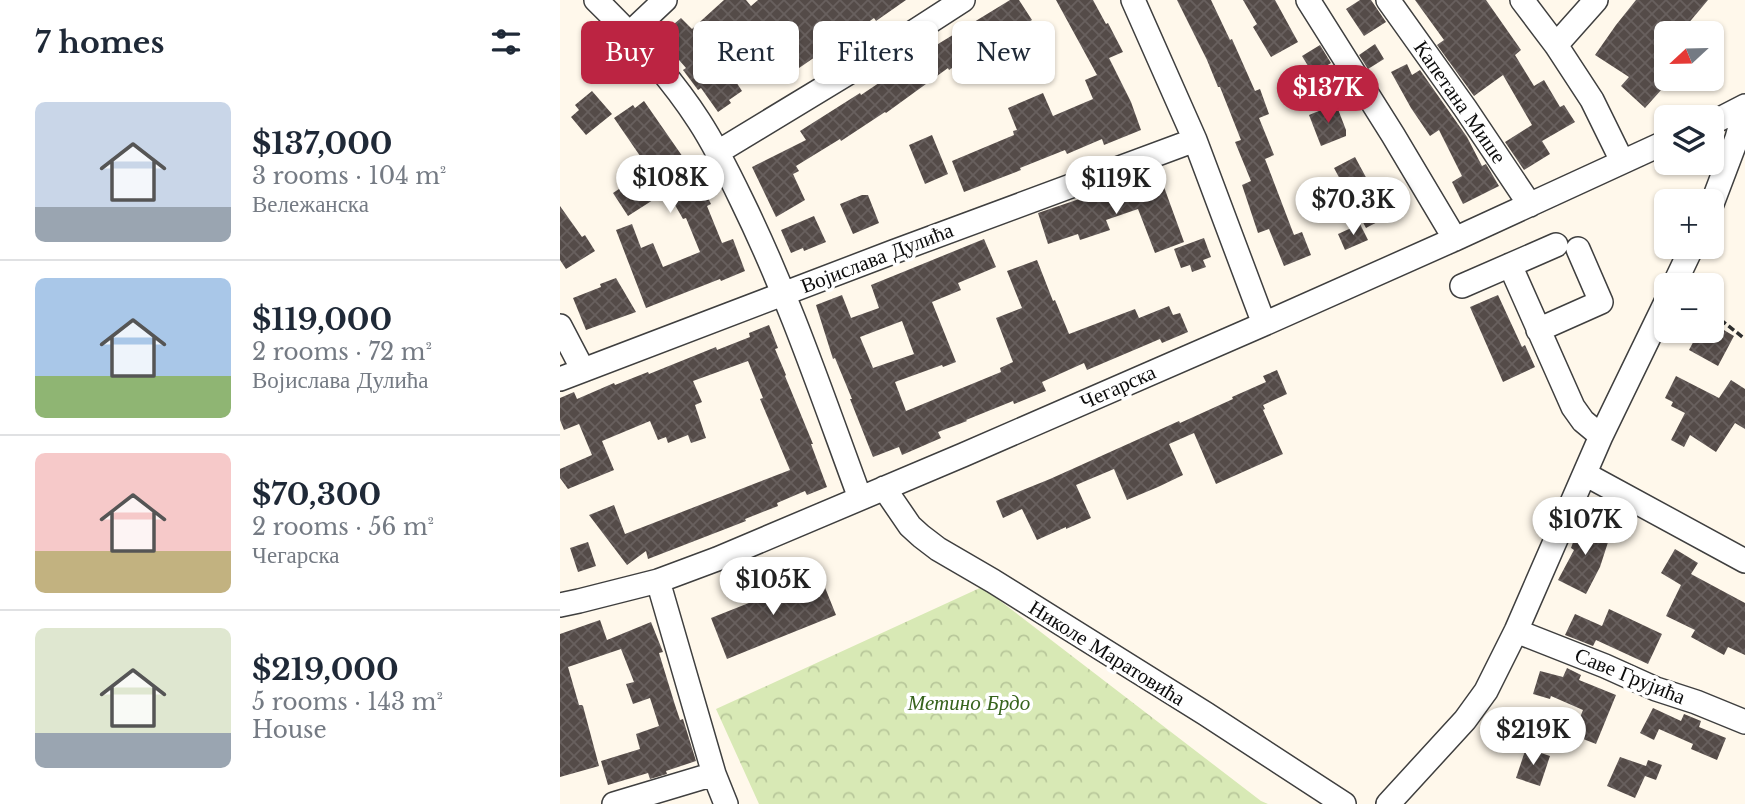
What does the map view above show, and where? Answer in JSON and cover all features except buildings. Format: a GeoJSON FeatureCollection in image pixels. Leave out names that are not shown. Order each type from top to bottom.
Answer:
{"type":"FeatureCollection","features":[{"type":"Feature","properties":{"kind":"street"},"geometry":{"type":"LineString","coordinates":[[596,0],[618,21]]}},
{"type":"Feature","properties":{"kind":"street"},"geometry":{"type":"LineString","coordinates":[[643,21],[665,0]]}},
{"type":"Feature","properties":{"kind":"street"},"geometry":{"type":"LineString","coordinates":[[718,152],[963,0]]}},
{"type":"Feature","properties":{"kind":"street"},"geometry":{"type":"LineString","coordinates":[[1133,0],[1195,140],[1264,324]]}},
{"type":"Feature","properties":{"kind":"street"},"geometry":{"type":"LineString","coordinates":[[1308,0],[1455,239]]}},
{"type":"Feature","properties":{"kind":"street","name":"Капетана Мише"},"geometry":{"type":"LineString","coordinates":[[1388,0],[1530,205]]}},
{"type":"Feature","properties":{"kind":"street"},"geometry":{"type":"LineString","coordinates":[[1522,0],[1592,100],[1622,161]]}},
{"type":"Feature","properties":{"kind":"street"},"geometry":{"type":"LineString","coordinates":[[1556,45],[1596,0]]}},
{"type":"Feature","properties":{"kind":"street"},"geometry":{"type":"LineString","coordinates":[[672,84],[718,152],[764,245],[860,498]]}},
{"type":"Feature","properties":{"kind":"street"},"geometry":{"type":"LineString","coordinates":[[1724,117],[1745,107]]}},
{"type":"Feature","properties":{"kind":"street"},"geometry":{"type":"LineString","coordinates":[[1719,189],[1741,140],[1745,107]]}},
{"type":"Feature","properties":{"kind":"street","name":"Војислава Дулића"},"geometry":{"type":"LineString","coordinates":[[560,379],[1195,140]]}},
{"type":"Feature","properties":{"kind":"street","name":"Чегарска"},"geometry":{"type":"LineString","coordinates":[[560,605],[658,580],[717,559],[1264,324],[1654,147]]}},
{"type":"Feature","properties":{"kind":"street"},"geometry":{"type":"LineString","coordinates":[[1462,286],[1510,265],[1567,247],[1601,302],[1538,330]]}},
{"type":"Feature","properties":{"kind":"street"},"geometry":{"type":"LineString","coordinates":[[1510,265],[1573,407],[1583,421],[1601,436]]}},
{"type":"Feature","properties":{"kind":"street"},"geometry":{"type":"LineString","coordinates":[[560,326],[583,370]]}},
{"type":"Feature","properties":{"kind":"street"},"geometry":{"type":"LineString","coordinates":[[1388,804],[1478,705],[1516,631],[1601,436],[1654,327]]}},
{"type":"Feature","properties":{"kind":"street"},"geometry":{"type":"LineString","coordinates":[[1585,474],[1745,561]]}},
{"type":"Feature","properties":{"kind":"street","name":"Николе Маратовића"},"geometry":{"type":"LineString","coordinates":[[884,488],[910,526],[938,549],[1206,713],[1344,804]]}},
{"type":"Feature","properties":{"kind":"street"},"geometry":{"type":"LineString","coordinates":[[658,580],[726,804]]}},
{"type":"Feature","properties":{"kind":"street","name":"Саве Грујића"},"geometry":{"type":"LineString","coordinates":[[1516,631],[1656,689],[1745,722]]}},
{"type":"Feature","properties":{"kind":"street"},"geometry":{"type":"LineString","coordinates":[[614,804],[715,774]]}},
{"type":"Feature","properties":{"kind":"path"},"geometry":{"type":"LineString","coordinates":[[1724,322],[1745,339]]}},
{"type":"Feature","properties":{"kind":"green space","name":"Метино Брдо"},"geometry":{"type":"Polygon","coordinates":[[[982,587],[1268,804],[759,804],[716,709],[982,587]]]}}]}
